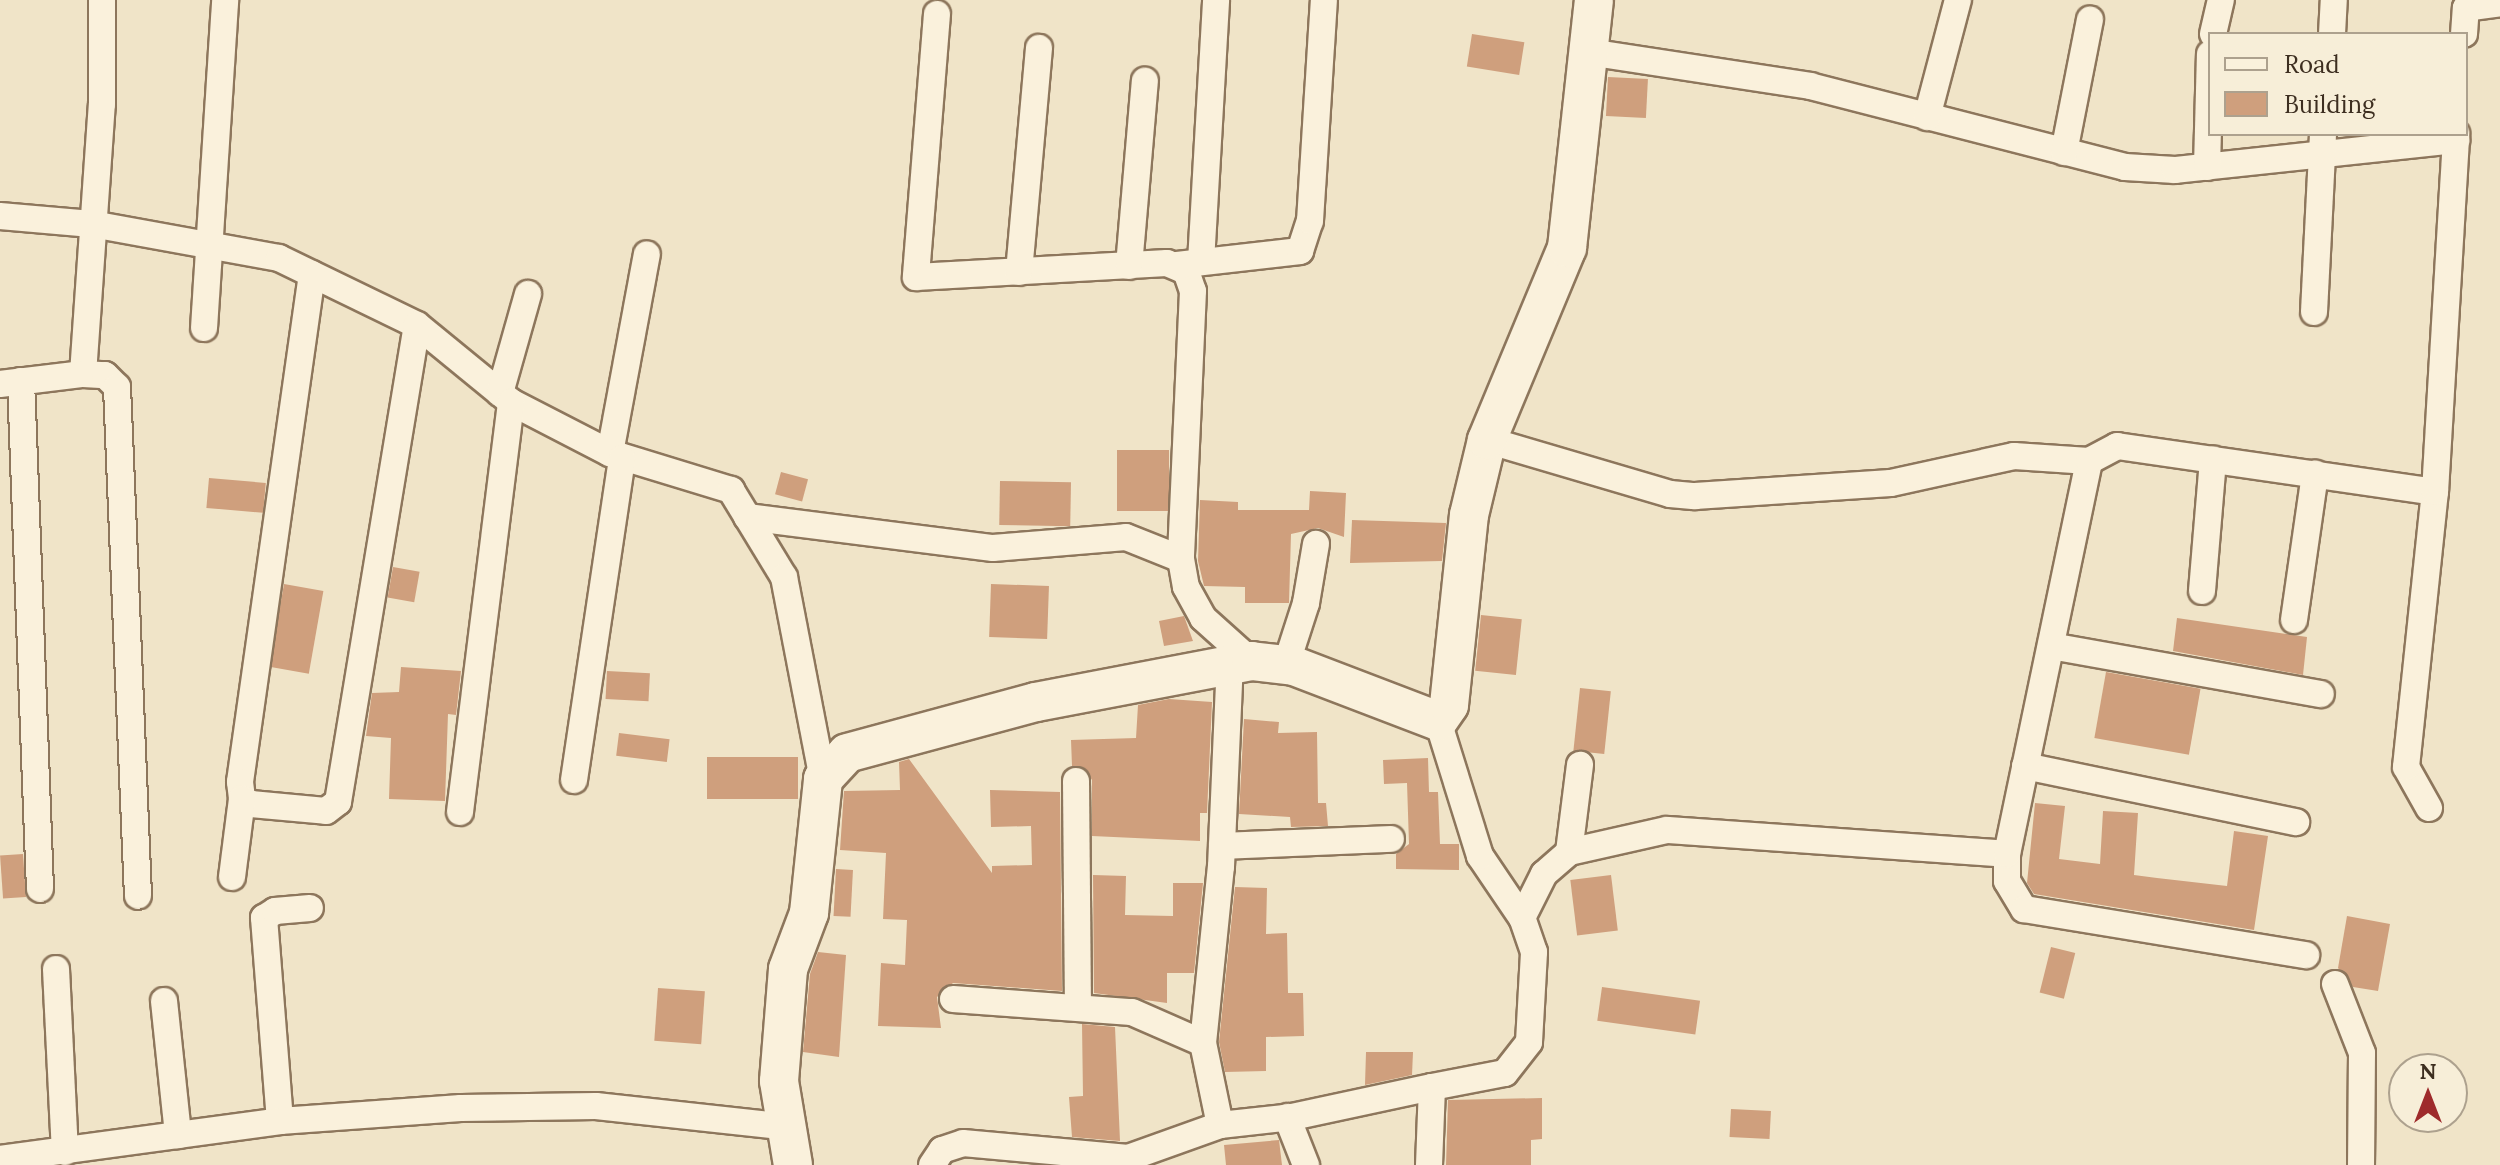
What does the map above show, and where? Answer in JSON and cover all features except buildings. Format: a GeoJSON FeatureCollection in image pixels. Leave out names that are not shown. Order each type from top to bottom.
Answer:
{"type":"FeatureCollection","features":[{"type":"Feature","properties":{"kind":"street"},"geometry":{"type":"LineString","coordinates":[[83,374],[102,104],[102,0]]}},
{"type":"Feature","properties":{"kind":"street"},"geometry":{"type":"LineString","coordinates":[[204,328],[206,244],[225,0]]}},
{"type":"Feature","properties":{"kind":"street"},"geometry":{"type":"LineString","coordinates":[[1216,0],[1189,264],[1193,291],[1181,559],[1186,587],[1203,618],[1256,662],[1438,721]]}},
{"type":"Feature","properties":{"kind":"street"},"geometry":{"type":"LineString","coordinates":[[937,14],[916,277],[1189,264],[1300,251],[1310,221],[1324,0]]}},
{"type":"Feature","properties":{"kind":"street"},"geometry":{"type":"LineString","coordinates":[[1438,721],[1449,705],[1469,515],[1487,440],[1567,248],[1594,0]]}},
{"type":"Feature","properties":{"kind":"street"},"geometry":{"type":"LineString","coordinates":[[1927,117],[1958,0]]}},
{"type":"Feature","properties":{"kind":"street"},"geometry":{"type":"LineString","coordinates":[[2213,32],[2221,0]]}},
{"type":"Feature","properties":{"kind":"street"},"geometry":{"type":"LineString","coordinates":[[2332,32],[2334,0]]}},
{"type":"Feature","properties":{"kind":"street"},"geometry":{"type":"LineString","coordinates":[[2464,32],[2466,4],[2500,3]]}},
{"type":"Feature","properties":{"kind":"street"},"geometry":{"type":"LineString","coordinates":[[2064,152],[2090,20]]}},
{"type":"Feature","properties":{"kind":"street"},"geometry":{"type":"LineString","coordinates":[[1019,272],[1039,48]]}},
{"type":"Feature","properties":{"kind":"street"},"geometry":{"type":"LineString","coordinates":[[1589,52],[1797,84],[2125,167],[2207,167],[2322,144],[2456,137],[2435,492],[2406,767],[2429,808]]}},
{"type":"Feature","properties":{"kind":"street"},"geometry":{"type":"LineString","coordinates":[[1129,266],[1145,81]]}},
{"type":"Feature","properties":{"kind":"street"},"geometry":{"type":"LineString","coordinates":[[2207,167],[2208,129]]}},
{"type":"Feature","properties":{"kind":"street"},"geometry":{"type":"LineString","coordinates":[[2314,312],[2322,144]]}},
{"type":"Feature","properties":{"kind":"street"},"geometry":{"type":"LineString","coordinates":[[0,216],[92,224],[279,258],[417,325],[506,397],[616,456],[731,490],[784,577],[823,779],[809,913],[788,969],[780,1032],[779,1081],[790,1127],[793,1165]]}},
{"type":"Feature","properties":{"kind":"street"},"geometry":{"type":"LineString","coordinates":[[574,780],[616,456],[647,254]]}},
{"type":"Feature","properties":{"kind":"street"},"geometry":{"type":"LineString","coordinates":[[232,877],[242,799],[240,782],[312,274]]}},
{"type":"Feature","properties":{"kind":"street"},"geometry":{"type":"LineString","coordinates":[[460,812],[506,397],[528,294]]}},
{"type":"Feature","properties":{"kind":"street"},"geometry":{"type":"LineString","coordinates":[[242,799],[326,811],[338,802],[417,325]]}},
{"type":"Feature","properties":{"kind":"street"},"geometry":{"type":"LineString","coordinates":[[40,889],[10,382],[83,374],[114,379],[119,396],[138,896]]}},
{"type":"Feature","properties":{"kind":"street"},"geometry":{"type":"LineString","coordinates":[[1487,440],[1670,494],[1695,496],[1891,483],[2014,456],[2089,461],[2117,446],[2435,492]]}},
{"type":"Feature","properties":{"kind":"street"},"geometry":{"type":"LineString","coordinates":[[2202,591],[2213,459]]}},
{"type":"Feature","properties":{"kind":"street"},"geometry":{"type":"LineString","coordinates":[[2089,461],[2007,854],[2007,881],[2024,909],[2306,955]]}},
{"type":"Feature","properties":{"kind":"street"},"geometry":{"type":"LineString","coordinates":[[2294,620],[2315,474]]}},
{"type":"Feature","properties":{"kind":"street"},"geometry":{"type":"LineString","coordinates":[[747,517],[993,548],[1126,537],[1181,559]]}},
{"type":"Feature","properties":{"kind":"street"},"geometry":{"type":"LineString","coordinates":[[1220,1125],[1203,1043],[1222,846],[1256,662],[1306,603],[1316,544]]}},
{"type":"Feature","properties":{"kind":"street"},"geometry":{"type":"LineString","coordinates":[[2051,646],[2321,694]]}},
{"type":"Feature","properties":{"kind":"street"},"geometry":{"type":"LineString","coordinates":[[823,779],[847,753],[1036,702],[1256,662]]}},
{"type":"Feature","properties":{"kind":"street"},"geometry":{"type":"LineString","coordinates":[[932,1165],[942,1150],[963,1143],[1128,1162],[1220,1125],[1287,1117],[1505,1073],[1529,1042],[1534,952],[1522,918],[1480,856],[1438,721]]}},
{"type":"Feature","properties":{"kind":"street"},"geometry":{"type":"LineString","coordinates":[[1569,852],[1580,765]]}},
{"type":"Feature","properties":{"kind":"street"},"geometry":{"type":"LineString","coordinates":[[2025,766],[2296,822]]}},
{"type":"Feature","properties":{"kind":"street"},"geometry":{"type":"LineString","coordinates":[[1076,781],[1078,1005]]}},
{"type":"Feature","properties":{"kind":"street"},"geometry":{"type":"LineString","coordinates":[[1522,918],[1544,874],[1569,852],[1667,830],[2007,854]]}},
{"type":"Feature","properties":{"kind":"street"},"geometry":{"type":"LineString","coordinates":[[1222,846],[1391,839]]}},
{"type":"Feature","properties":{"kind":"street"},"geometry":{"type":"LineString","coordinates":[[280,1121],[264,918],[275,911],[310,908]]}},
{"type":"Feature","properties":{"kind":"street"},"geometry":{"type":"LineString","coordinates":[[56,969],[65,1152]]}},
{"type":"Feature","properties":{"kind":"street"},"geometry":{"type":"LineString","coordinates":[[2335,984],[2362,1053],[2361,1165]]}},
{"type":"Feature","properties":{"kind":"street"},"geometry":{"type":"LineString","coordinates":[[953,999],[1078,1005],[1132,1012],[1203,1043]]}},
{"type":"Feature","properties":{"kind":"street"},"geometry":{"type":"LineString","coordinates":[[164,1001],[178,1135]]}},
{"type":"Feature","properties":{"kind":"street"},"geometry":{"type":"LineString","coordinates":[[1429,1165],[1432,1087]]}},
{"type":"Feature","properties":{"kind":"street"},"geometry":{"type":"LineString","coordinates":[[0,1159],[280,1121],[596,1106],[790,1127]]}},
{"type":"Feature","properties":{"kind":"street"},"geometry":{"type":"LineString","coordinates":[[1287,1117],[1306,1165]]}}]}
